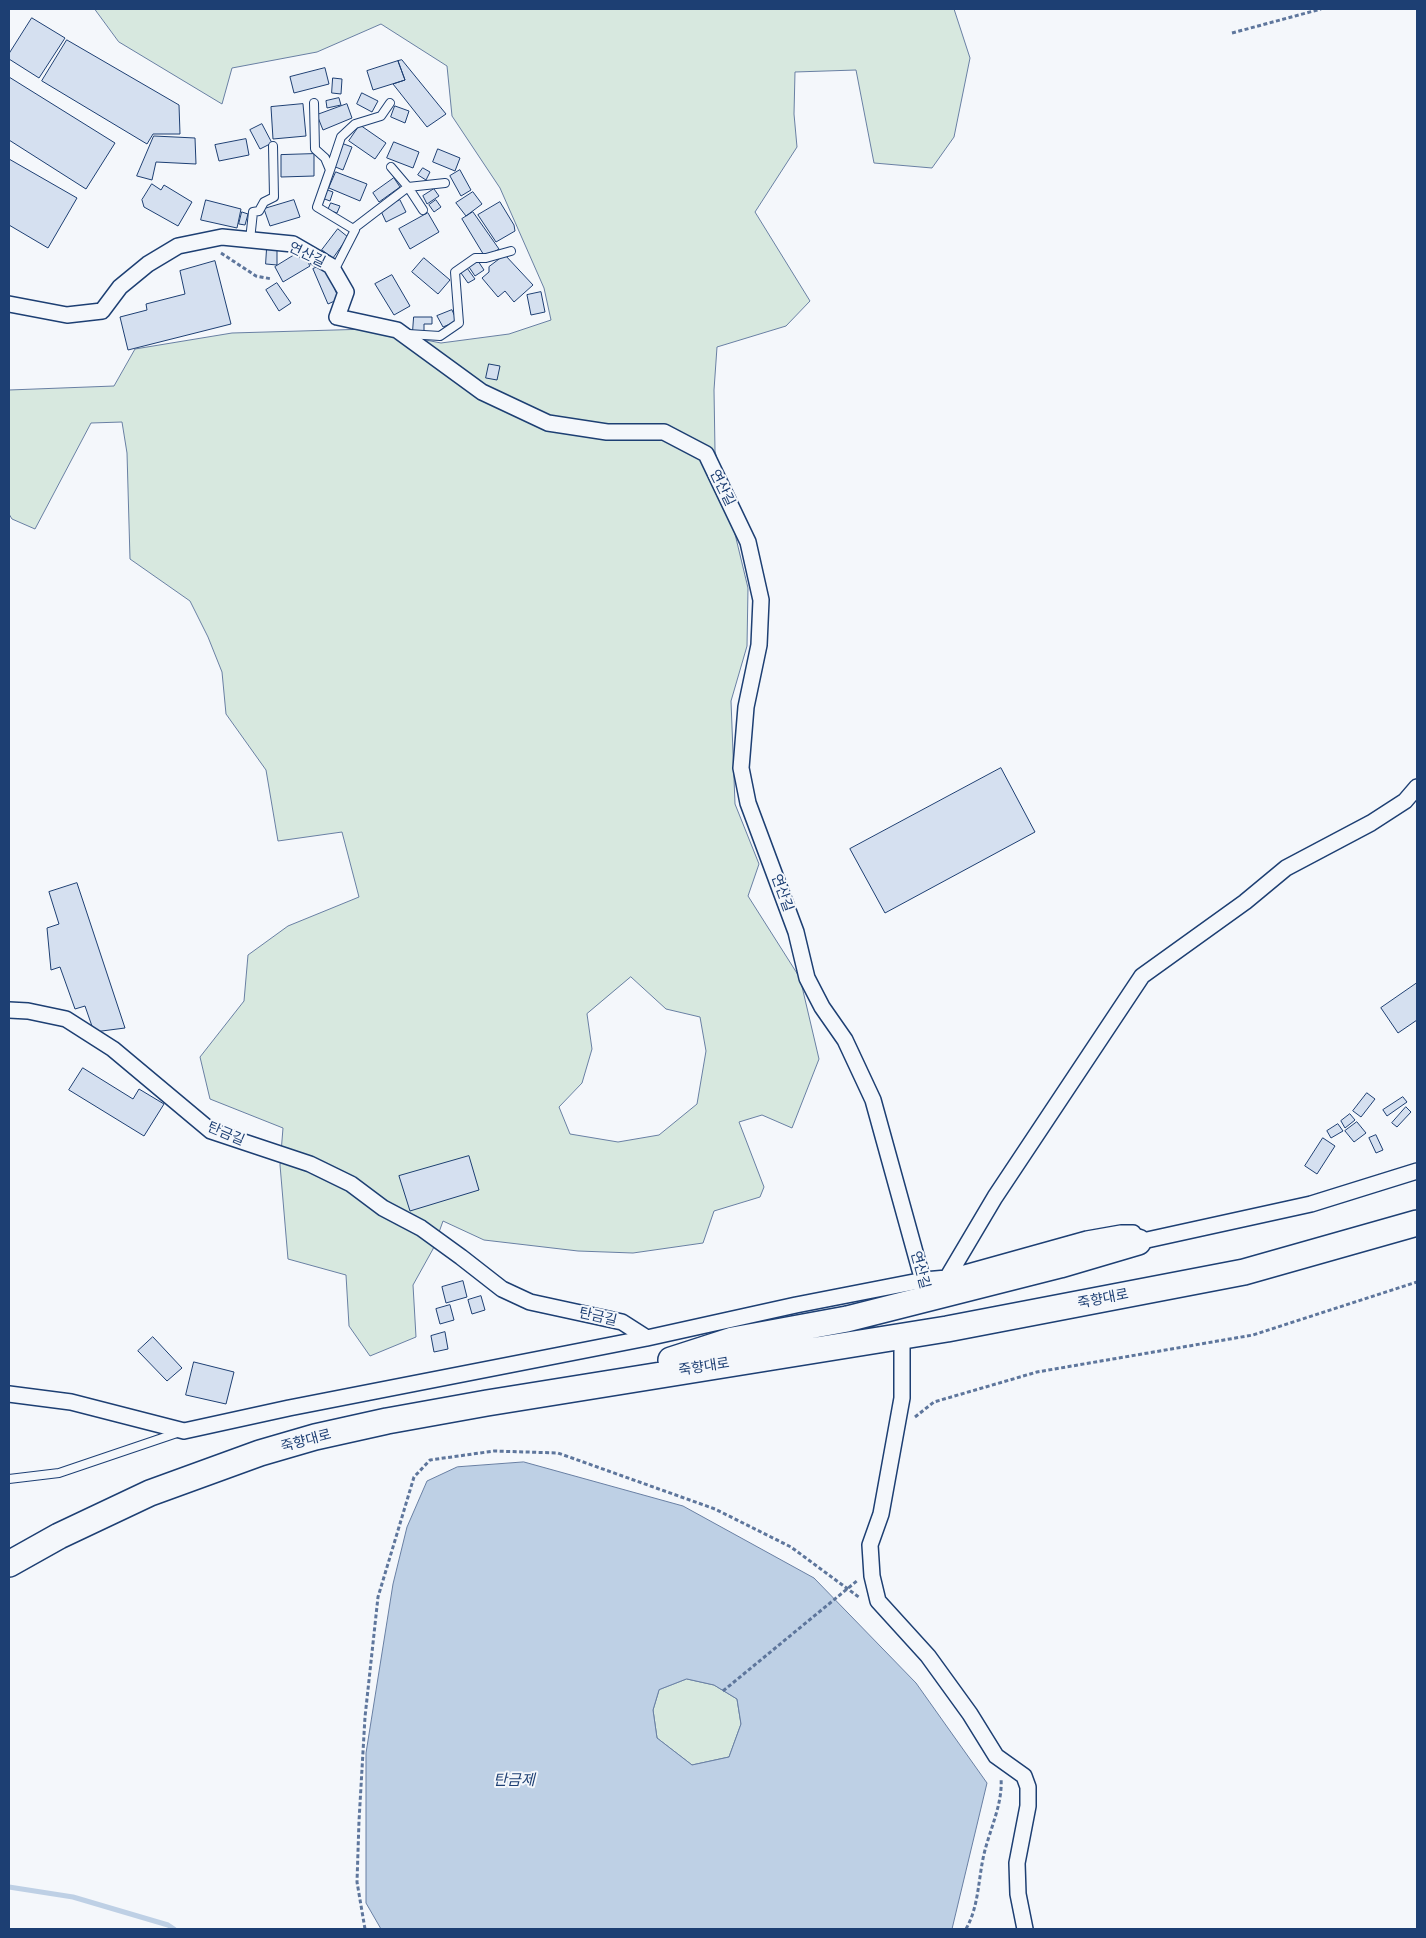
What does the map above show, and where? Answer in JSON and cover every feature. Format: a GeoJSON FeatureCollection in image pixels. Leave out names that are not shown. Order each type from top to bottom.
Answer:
{"type":"FeatureCollection","features":[{"type":"Feature","properties":{"kind":"main road","name":"죽향대로"},"geometry":{"type":"LineString","coordinates":[[9,1564],[66,1532],[150,1493],[260,1453],[315,1437],[388,1421],[601,1384],[902,1336],[1244,1272],[1417,1223]]}},
{"type":"Feature","properties":{"kind":"main road"},"geometry":{"type":"LineString","coordinates":[[601,1384],[733,1340],[847,1319],[926,1290],[1060,1265],[1138,1242]]}},
{"type":"Feature","properties":{"kind":"street","name":"연산길"},"geometry":{"type":"LineString","coordinates":[[9,304],[67,315],[102,311],[120,287],[148,264],[178,246],[222,237],[293,244],[331,266],[346,292],[337,317],[397,330],[482,392],[548,423],[607,432],[664,432],[706,454],[748,542],[760,600],[759,645],[746,707],[741,768],[748,803],[796,932],[808,978],[822,1007],[845,1040],[873,1100],[926,1290]]}},
{"type":"Feature","properties":{"kind":"street"},"geometry":{"type":"LineString","coordinates":[[947,1278],[995,1197],[1142,976],[1245,902],[1286,868],[1371,823],[1405,801],[1417,787]]}},
{"type":"Feature","properties":{"kind":"street","name":"탄금길"},"geometry":{"type":"LineString","coordinates":[[9,1010],[28,1011],[66,1019],[113,1049],[212,1131],[310,1164],[351,1184],[384,1208],[429,1234],[502,1289],[530,1302],[622,1322],[648,1338]]}},
{"type":"Feature","properties":{"kind":"street"},"geometry":{"type":"LineString","coordinates":[[648,1338],[796,1305],[926,1290],[947,1278],[1087,1239],[1121,1232],[1133,1233],[1138,1242],[1311,1204],[1417,1171]]}},
{"type":"Feature","properties":{"kind":"street"},"geometry":{"type":"LineString","coordinates":[[902,1336],[902,1398],[881,1514],[870,1545],[872,1576],[878,1601],[928,1656],[970,1714],[996,1756],[1024,1776],[1028,1787],[1028,1806],[1017,1864],[1018,1894],[1025,1929]]}},
{"type":"Feature","properties":{"kind":"street","name":"탄금길"},"geometry":{"type":"LineString","coordinates":[[9,1394],[71,1402],[184,1431],[289,1408],[648,1338]]}},
{"type":"Feature","properties":{"kind":"lane"},"geometry":{"type":"LineString","coordinates":[[353,229],[317,207],[341,137],[355,124],[381,116],[390,102]]}},
{"type":"Feature","properties":{"kind":"lane"},"geometry":{"type":"LineString","coordinates":[[314,103],[315,150],[325,158],[330,170]]}},
{"type":"Feature","properties":{"kind":"lane"},"geometry":{"type":"LineString","coordinates":[[250,240],[252,212],[259,211],[264,202],[274,197],[273,146]]}},
{"type":"Feature","properties":{"kind":"lane"},"geometry":{"type":"LineString","coordinates":[[392,167],[423,210]]}},
{"type":"Feature","properties":{"kind":"lane"},"geometry":{"type":"LineString","coordinates":[[353,229],[408,187],[445,183]]}},
{"type":"Feature","properties":{"kind":"lane"},"geometry":{"type":"LineString","coordinates":[[334,271],[355,230],[353,229]]}},
{"type":"Feature","properties":{"kind":"lane"},"geometry":{"type":"LineString","coordinates":[[403,334],[440,336],[459,323],[455,272],[475,258],[486,258],[511,251]]}},
{"type":"Feature","properties":{"kind":"lane"},"geometry":{"type":"LineString","coordinates":[[9,1479],[59,1473],[184,1431]]}},
{"type":"Feature","properties":{"kind":"path"},"geometry":{"type":"LineString","coordinates":[[1232,33],[1321,9]]}},
{"type":"Feature","properties":{"kind":"path"},"geometry":{"type":"LineString","coordinates":[[215,238],[221,253],[242,269],[256,276],[272,279]]}},
{"type":"Feature","properties":{"kind":"path"},"geometry":{"type":"LineString","coordinates":[[895,1433],[934,1402],[1037,1372],[1253,1335],[1417,1282]]}},
{"type":"Feature","properties":{"kind":"path"},"geometry":{"type":"LineString","coordinates":[[365,1929],[357,1882],[359,1821],[365,1717],[374,1652],[378,1597],[414,1477],[430,1460],[494,1451],[558,1453],[715,1509],[791,1547],[862,1599]]}},
{"type":"Feature","properties":{"kind":"path"},"geometry":{"type":"LineString","coordinates":[[724,1691],[850,1589]]}},
{"type":"Feature","properties":{"kind":"path"},"geometry":{"type":"LineString","coordinates":[[966,1929],[974,1915],[984,1855],[1001,1795],[1001,1778],[996,1771]]}},
{"type":"Feature","properties":{"kind":"shaded area"},"geometry":{"type":"Polygon","coordinates":[[[95,9],[954,9],[970,58],[954,137],[932,168],[874,163],[856,70],[795,72],[794,114],[797,147],[755,212],[810,301],[786,326],[717,347],[714,390],[715,451],[748,588],[747,646],[731,701],[735,804],[759,864],[748,896],[800,978],[819,1059],[792,1128],[762,1115],[739,1122],[764,1187],[760,1197],[714,1211],[703,1243],[633,1253],[578,1251],[484,1240],[443,1221],[433,1249],[413,1285],[416,1337],[370,1356],[349,1326],[346,1275],[288,1259],[280,1165],[283,1128],[210,1099],[200,1057],[244,1001],[248,955],[288,926],[359,897],[342,832],[278,841],[266,770],[226,714],[222,672],[208,637],[190,601],[130,559],[127,453],[122,422],[91,423],[35,529],[12,519],[9,514],[9,390],[114,386],[135,349],[232,333],[369,329],[441,343],[509,334],[551,320],[544,288],[500,188],[452,116],[447,66],[381,24],[317,52],[232,68],[222,104],[119,42],[95,9]],[[631,977],[587,1014],[592,1049],[582,1083],[559,1107],[570,1134],[618,1142],[659,1135],[697,1104],[706,1051],[700,1017],[666,1009],[631,977]]]}},
{"type":"Feature","properties":{"kind":"shaded area"},"geometry":{"type":"Polygon","coordinates":[[[687,1679],[714,1685],[737,1699],[741,1724],[729,1757],[692,1765],[657,1738],[653,1710],[659,1690],[687,1679]]]}},
{"type":"Feature","properties":{"kind":"water","name":"탄금제"},"geometry":{"type":"Polygon","coordinates":[[[524,1462],[683,1506],[814,1578],[916,1683],[987,1783],[952,1929],[381,1929],[366,1903],[366,1753],[393,1584],[407,1527],[427,1481],[457,1467],[524,1462]],[[687,1679],[659,1690],[653,1710],[657,1738],[692,1765],[729,1757],[741,1724],[737,1699],[714,1685],[687,1679]]]}},
{"type":"Feature","properties":{"kind":"building"},"geometry":{"type":"Polygon","coordinates":[[[32,18],[65,38],[39,78],[9,59],[9,54],[32,18]]]}},
{"type":"Feature","properties":{"kind":"building"},"geometry":{"type":"Polygon","coordinates":[[[67,40],[179,105],[180,134],[153,134],[147,144],[42,81],[67,40]]]}},
{"type":"Feature","properties":{"kind":"building"},"geometry":{"type":"Polygon","coordinates":[[[402,60],[446,114],[427,127],[393,84],[405,80],[398,61],[402,60]]]}},
{"type":"Feature","properties":{"kind":"building"},"geometry":{"type":"Polygon","coordinates":[[[398,61],[405,80],[373,90],[367,71],[398,61]]]}},
{"type":"Feature","properties":{"kind":"building"},"geometry":{"type":"Polygon","coordinates":[[[325,68],[329,84],[294,93],[290,77],[325,68]]]}},
{"type":"Feature","properties":{"kind":"building"},"geometry":{"type":"Polygon","coordinates":[[[9,77],[115,143],[86,189],[9,140],[9,77]]]}},
{"type":"Feature","properties":{"kind":"building"},"geometry":{"type":"Polygon","coordinates":[[[333,78],[342,79],[341,94],[332,93],[333,78]]]}},
{"type":"Feature","properties":{"kind":"building"},"geometry":{"type":"Polygon","coordinates":[[[362,93],[378,101],[372,112],[357,104],[362,93]]]}},
{"type":"Feature","properties":{"kind":"building"},"geometry":{"type":"Polygon","coordinates":[[[339,98],[341,105],[327,108],[326,101],[339,98]]]}},
{"type":"Feature","properties":{"kind":"building"},"geometry":{"type":"Polygon","coordinates":[[[303,104],[306,136],[273,139],[271,107],[303,104]]]}},
{"type":"Feature","properties":{"kind":"building"},"geometry":{"type":"Polygon","coordinates":[[[347,104],[352,118],[323,130],[317,115],[347,104]]]}},
{"type":"Feature","properties":{"kind":"building"},"geometry":{"type":"Polygon","coordinates":[[[395,106],[409,111],[405,123],[391,117],[395,106]]]}},
{"type":"Feature","properties":{"kind":"building"},"geometry":{"type":"Polygon","coordinates":[[[262,124],[272,143],[260,149],[250,130],[262,124]]]}},
{"type":"Feature","properties":{"kind":"building"},"geometry":{"type":"Polygon","coordinates":[[[360,125],[386,143],[375,159],[349,141],[360,125]]]}},
{"type":"Feature","properties":{"kind":"building"},"geometry":{"type":"Polygon","coordinates":[[[154,136],[195,138],[196,164],[156,162],[152,180],[137,176],[154,136]]]}},
{"type":"Feature","properties":{"kind":"building"},"geometry":{"type":"Polygon","coordinates":[[[246,139],[249,155],[219,161],[215,145],[246,139]]]}},
{"type":"Feature","properties":{"kind":"building"},"geometry":{"type":"Polygon","coordinates":[[[394,142],[419,152],[413,168],[387,158],[394,142]]]}},
{"type":"Feature","properties":{"kind":"building"},"geometry":{"type":"Polygon","coordinates":[[[341,143],[352,147],[343,170],[333,166],[341,143]]]}},
{"type":"Feature","properties":{"kind":"building"},"geometry":{"type":"Polygon","coordinates":[[[438,149],[460,158],[455,171],[433,162],[438,149]]]}},
{"type":"Feature","properties":{"kind":"building"},"geometry":{"type":"Polygon","coordinates":[[[314,154],[314,176],[281,177],[281,155],[314,154]]]}},
{"type":"Feature","properties":{"kind":"building"},"geometry":{"type":"Polygon","coordinates":[[[9,159],[77,198],[48,248],[9,225],[9,159]]]}},
{"type":"Feature","properties":{"kind":"building"},"geometry":{"type":"Polygon","coordinates":[[[423,168],[430,172],[426,180],[418,175],[423,168]]]}},
{"type":"Feature","properties":{"kind":"building"},"geometry":{"type":"Polygon","coordinates":[[[460,170],[471,190],[461,196],[450,176],[460,170]]]}},
{"type":"Feature","properties":{"kind":"building"},"geometry":{"type":"Polygon","coordinates":[[[336,172],[367,184],[360,201],[329,188],[336,172]]]}},
{"type":"Feature","properties":{"kind":"building"},"geometry":{"type":"Polygon","coordinates":[[[394,178],[400,187],[379,202],[373,193],[394,178]]]}},
{"type":"Feature","properties":{"kind":"building"},"geometry":{"type":"Polygon","coordinates":[[[152,184],[161,190],[164,185],[192,202],[178,226],[144,207],[142,200],[152,184]]]}},
{"type":"Feature","properties":{"kind":"building"},"geometry":{"type":"Polygon","coordinates":[[[325,189],[333,192],[330,201],[322,198],[325,189]]]}},
{"type":"Feature","properties":{"kind":"building"},"geometry":{"type":"Polygon","coordinates":[[[434,189],[439,196],[427,204],[423,196],[434,189]]]}},
{"type":"Feature","properties":{"kind":"building"},"geometry":{"type":"Polygon","coordinates":[[[473,192],[482,204],[466,216],[456,203],[473,192]]]}},
{"type":"Feature","properties":{"kind":"building"},"geometry":{"type":"Polygon","coordinates":[[[206,200],[241,209],[237,228],[201,220],[206,200]]]}},
{"type":"Feature","properties":{"kind":"building"},"geometry":{"type":"Polygon","coordinates":[[[294,200],[300,217],[270,226],[264,209],[294,200]]]}},
{"type":"Feature","properties":{"kind":"building"},"geometry":{"type":"Polygon","coordinates":[[[400,200],[406,212],[386,222],[380,209],[400,200]]]}},
{"type":"Feature","properties":{"kind":"building"},"geometry":{"type":"Polygon","coordinates":[[[436,200],[441,207],[434,212],[429,205],[436,200]]]}},
{"type":"Feature","properties":{"kind":"building"},"geometry":{"type":"Polygon","coordinates":[[[500,202],[514,225],[515,231],[496,242],[478,215],[500,202]]]}},
{"type":"Feature","properties":{"kind":"building"},"geometry":{"type":"Polygon","coordinates":[[[331,203],[340,206],[337,213],[328,210],[331,203]]]}},
{"type":"Feature","properties":{"kind":"building"},"geometry":{"type":"Polygon","coordinates":[[[242,212],[248,214],[245,225],[239,224],[242,212]]]}},
{"type":"Feature","properties":{"kind":"building"},"geometry":{"type":"Polygon","coordinates":[[[473,212],[499,249],[485,257],[462,219],[473,212]]]}},
{"type":"Feature","properties":{"kind":"building"},"geometry":{"type":"Polygon","coordinates":[[[428,213],[439,232],[410,249],[399,229],[428,213]]]}},
{"type":"Feature","properties":{"kind":"building"},"geometry":{"type":"Polygon","coordinates":[[[338,229],[348,237],[333,258],[322,250],[338,229]]]}},
{"type":"Feature","properties":{"kind":"building"},"geometry":{"type":"Polygon","coordinates":[[[267,248],[277,248],[277,265],[266,264],[267,248]]]}},
{"type":"Feature","properties":{"kind":"building"},"geometry":{"type":"Polygon","coordinates":[[[301,251],[310,266],[283,282],[275,267],[301,251]]]}},
{"type":"Feature","properties":{"kind":"building"},"geometry":{"type":"Polygon","coordinates":[[[505,255],[533,285],[514,302],[505,291],[498,297],[482,278],[489,272],[489,267],[505,255]]]}},
{"type":"Feature","properties":{"kind":"building"},"geometry":{"type":"Polygon","coordinates":[[[424,258],[450,280],[438,294],[412,272],[424,258]]]}},
{"type":"Feature","properties":{"kind":"building"},"geometry":{"type":"Polygon","coordinates":[[[215,261],[231,324],[128,350],[120,317],[147,310],[146,304],[185,294],[180,271],[215,261]]]}},
{"type":"Feature","properties":{"kind":"building"},"geometry":{"type":"Polygon","coordinates":[[[478,261],[484,270],[475,276],[469,267],[478,261]]]}},
{"type":"Feature","properties":{"kind":"building"},"geometry":{"type":"Polygon","coordinates":[[[324,264],[339,299],[328,304],[313,269],[324,264]]]}},
{"type":"Feature","properties":{"kind":"building"},"geometry":{"type":"Polygon","coordinates":[[[467,268],[475,279],[468,283],[461,273],[467,268]]]}},
{"type":"Feature","properties":{"kind":"building"},"geometry":{"type":"Polygon","coordinates":[[[392,275],[410,306],[394,315],[375,284],[392,275]]]}},
{"type":"Feature","properties":{"kind":"building"},"geometry":{"type":"Polygon","coordinates":[[[277,283],[291,303],[279,311],[266,290],[277,283]]]}},
{"type":"Feature","properties":{"kind":"building"},"geometry":{"type":"Polygon","coordinates":[[[541,292],[545,312],[531,315],[527,295],[541,292]]]}},
{"type":"Feature","properties":{"kind":"building"},"geometry":{"type":"Polygon","coordinates":[[[452,310],[457,321],[443,327],[437,316],[452,310]]]}},
{"type":"Feature","properties":{"kind":"building"},"geometry":{"type":"Polygon","coordinates":[[[414,317],[432,317],[432,324],[424,324],[424,332],[413,331],[414,317]]]}},
{"type":"Feature","properties":{"kind":"building"},"geometry":{"type":"Polygon","coordinates":[[[489,364],[500,366],[497,380],[486,378],[489,364]]]}},
{"type":"Feature","properties":{"kind":"building"},"geometry":{"type":"Polygon","coordinates":[[[1001,768],[1035,832],[885,913],[850,849],[1001,768]]]}},
{"type":"Feature","properties":{"kind":"building"},"geometry":{"type":"Polygon","coordinates":[[[77,883],[125,1028],[94,1032],[85,1006],[75,1009],[60,967],[51,970],[47,928],[59,924],[49,892],[77,883]]]}},
{"type":"Feature","properties":{"kind":"building"},"geometry":{"type":"Polygon","coordinates":[[[1417,983],[1417,1020],[1398,1033],[1381,1008],[1417,983]]]}},
{"type":"Feature","properties":{"kind":"building"},"geometry":{"type":"Polygon","coordinates":[[[83,1068],[133,1099],[139,1089],[164,1104],[144,1136],[69,1090],[83,1068]]]}},
{"type":"Feature","properties":{"kind":"building"},"geometry":{"type":"Polygon","coordinates":[[[1367,1093],[1375,1099],[1361,1117],[1353,1111],[1367,1093]]]}},
{"type":"Feature","properties":{"kind":"building"},"geometry":{"type":"Polygon","coordinates":[[[1403,1097],[1407,1102],[1387,1116],[1383,1110],[1403,1097]]]}},
{"type":"Feature","properties":{"kind":"building"},"geometry":{"type":"Polygon","coordinates":[[[1406,1107],[1411,1112],[1397,1127],[1392,1123],[1406,1107]]]}},
{"type":"Feature","properties":{"kind":"building"},"geometry":{"type":"Polygon","coordinates":[[[1350,1114],[1355,1120],[1345,1128],[1341,1121],[1350,1114]]]}},
{"type":"Feature","properties":{"kind":"building"},"geometry":{"type":"Polygon","coordinates":[[[1357,1122],[1366,1133],[1354,1142],[1345,1131],[1357,1122]]]}},
{"type":"Feature","properties":{"kind":"building"},"geometry":{"type":"Polygon","coordinates":[[[1338,1124],[1343,1131],[1331,1138],[1327,1131],[1338,1124]]]}},
{"type":"Feature","properties":{"kind":"building"},"geometry":{"type":"Polygon","coordinates":[[[1376,1135],[1383,1150],[1376,1153],[1369,1138],[1376,1135]]]}},
{"type":"Feature","properties":{"kind":"building"},"geometry":{"type":"Polygon","coordinates":[[[1323,1138],[1335,1146],[1317,1174],[1305,1166],[1323,1138]]]}},
{"type":"Feature","properties":{"kind":"building"},"geometry":{"type":"Polygon","coordinates":[[[469,1156],[479,1190],[410,1211],[399,1176],[469,1156]]]}},
{"type":"Feature","properties":{"kind":"building"},"geometry":{"type":"Polygon","coordinates":[[[463,1281],[467,1297],[446,1303],[442,1287],[463,1281]]]}},
{"type":"Feature","properties":{"kind":"building"},"geometry":{"type":"Polygon","coordinates":[[[481,1296],[485,1310],[472,1314],[468,1300],[481,1296]]]}},
{"type":"Feature","properties":{"kind":"building"},"geometry":{"type":"Polygon","coordinates":[[[450,1305],[454,1320],[440,1324],[436,1309],[450,1305]]]}},
{"type":"Feature","properties":{"kind":"building"},"geometry":{"type":"Polygon","coordinates":[[[445,1332],[448,1349],[434,1352],[431,1336],[445,1332]]]}},
{"type":"Feature","properties":{"kind":"building"},"geometry":{"type":"Polygon","coordinates":[[[153,1337],[182,1368],[167,1381],[138,1351],[153,1337]]]}},
{"type":"Feature","properties":{"kind":"building"},"geometry":{"type":"Polygon","coordinates":[[[194,1362],[234,1372],[226,1404],[186,1395],[194,1362]]]}},
{"type":"Feature","properties":{"kind":"waterway"},"geometry":{"type":"LineString","coordinates":[[9,1887],[73,1897],[168,1925],[174,1929]]}}]}
